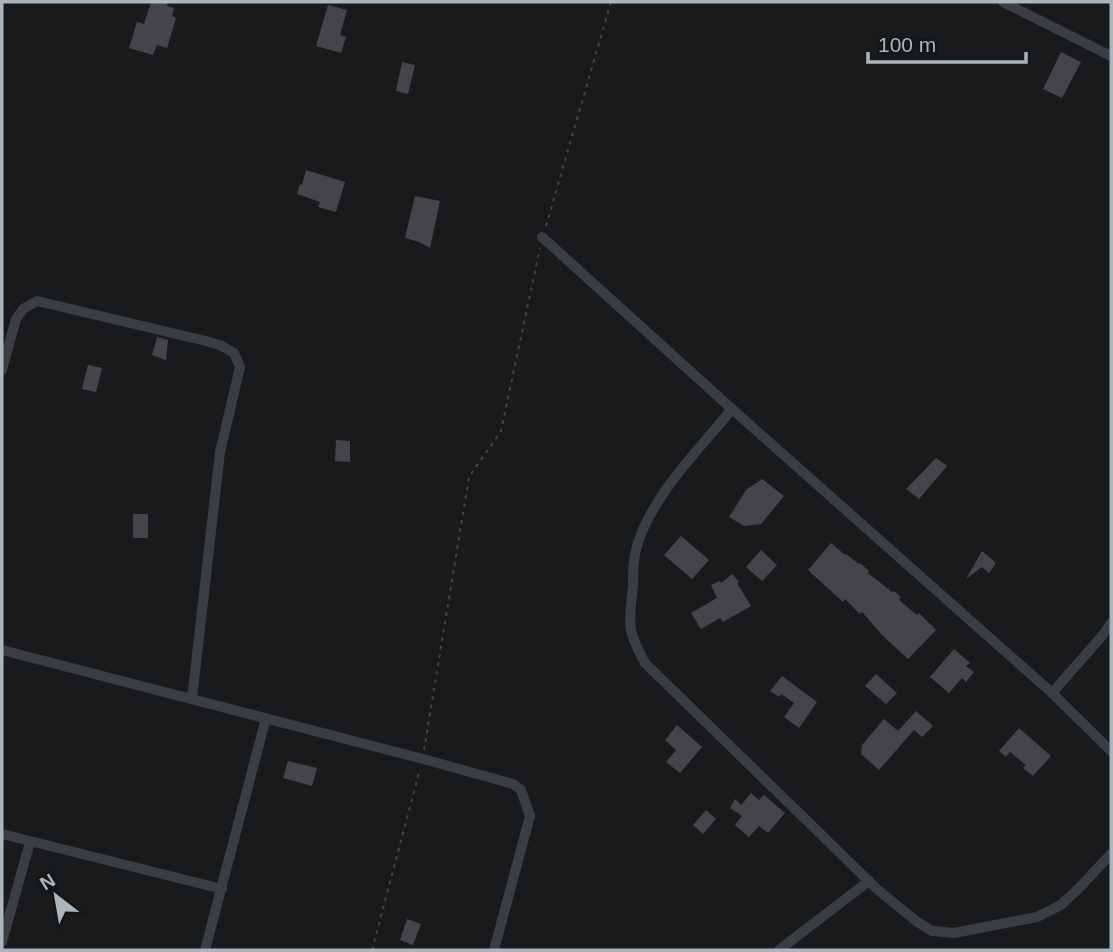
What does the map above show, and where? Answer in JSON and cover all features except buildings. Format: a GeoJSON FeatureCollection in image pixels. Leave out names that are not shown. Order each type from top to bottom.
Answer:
{"type":"FeatureCollection","features":[{"type":"Feature","properties":{"kind":"street"},"geometry":{"type":"LineString","coordinates":[[1003,2],[1111,56]]}},
{"type":"Feature","properties":{"kind":"street"},"geometry":{"type":"LineString","coordinates":[[542,237],[1052,693],[1111,751]]}},
{"type":"Feature","properties":{"kind":"street"},"geometry":{"type":"LineString","coordinates":[[2,370],[16,319],[23,309],[37,301],[205,341],[234,353],[240,367],[220,452],[192,699]]}},
{"type":"Feature","properties":{"kind":"street"},"geometry":{"type":"LineString","coordinates":[[732,409],[658,499],[635,554],[629,625],[645,663],[869,881],[916,921],[932,930],[954,933],[1037,917],[1061,905],[1111,853]]}},
{"type":"Feature","properties":{"kind":"street"},"geometry":{"type":"LineString","coordinates":[[1052,693],[1111,623]]}},
{"type":"Feature","properties":{"kind":"street"},"geometry":{"type":"LineString","coordinates":[[2,650],[513,784],[521,790],[530,816],[495,950]]}},
{"type":"Feature","properties":{"kind":"street"},"geometry":{"type":"LineString","coordinates":[[205,950],[266,718]]}},
{"type":"Feature","properties":{"kind":"street"},"geometry":{"type":"LineString","coordinates":[[2,835],[222,889]]}},
{"type":"Feature","properties":{"kind":"street"},"geometry":{"type":"LineString","coordinates":[[2,942],[30,842]]}},
{"type":"Feature","properties":{"kind":"street"},"geometry":{"type":"LineString","coordinates":[[779,950],[869,881]]}},
{"type":"Feature","properties":{"kind":"path"},"geometry":{"type":"LineString","coordinates":[[372,950],[423,759],[469,477],[501,430],[542,237],[611,2]]}}]}
